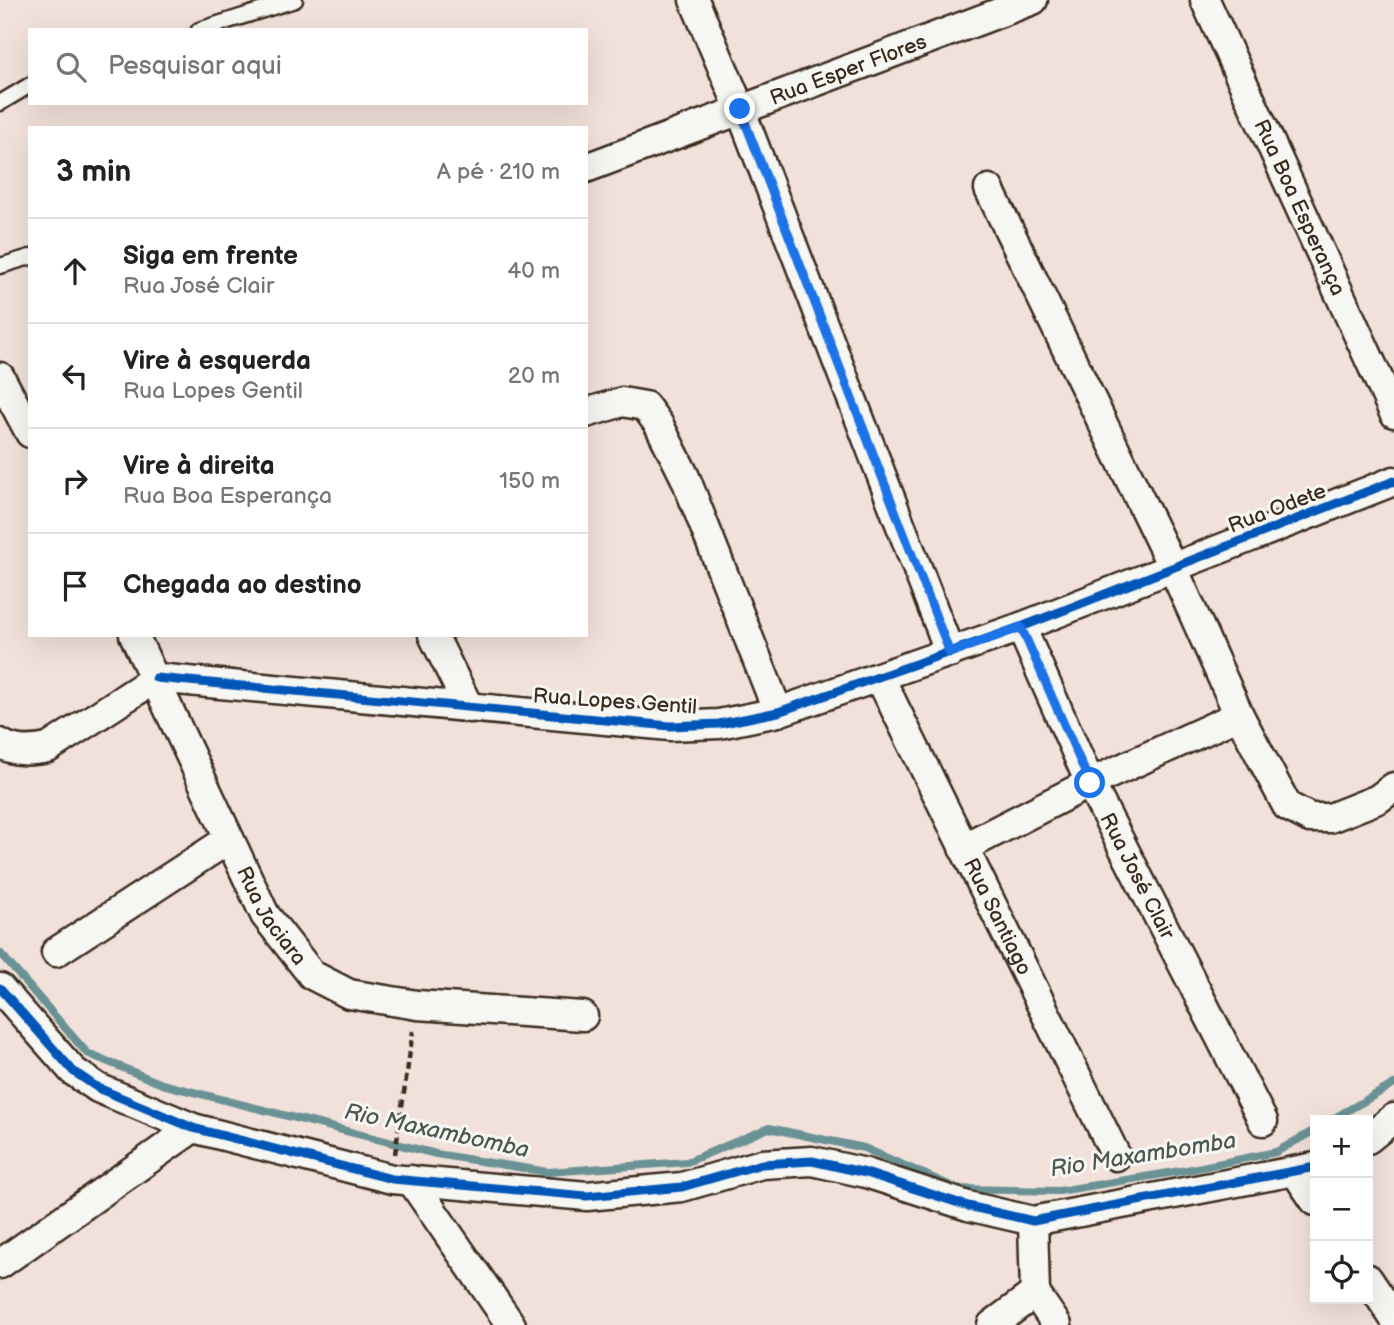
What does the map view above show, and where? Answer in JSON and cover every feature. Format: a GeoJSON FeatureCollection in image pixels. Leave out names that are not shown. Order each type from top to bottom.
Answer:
{"type":"FeatureCollection","features":[{"type":"Feature","properties":{"kind":"street"},"geometry":{"type":"LineString","coordinates":[[694,0],[740,109],[950,653]]}},
{"type":"Feature","properties":{"kind":"street","name":"Rua Esper Flores"},"geometry":{"type":"LineString","coordinates":[[588,168],[1033,0]]}},
{"type":"Feature","properties":{"kind":"street","name":"Rua Boa Esperança"},"geometry":{"type":"LineString","coordinates":[[1205,0],[1394,413]]}},
{"type":"Feature","properties":{"kind":"street"},"geometry":{"type":"LineString","coordinates":[[989,189],[1172,568],[1239,715],[1287,806],[1310,818],[1330,818],[1378,799],[1394,787]]}},
{"type":"Feature","properties":{"kind":"street"},"geometry":{"type":"LineString","coordinates":[[0,377],[22,401],[28,425]]}},
{"type":"Feature","properties":{"kind":"street"},"geometry":{"type":"LineString","coordinates":[[588,412],[622,402],[645,406],[659,425],[685,477],[778,712]]}},
{"type":"Feature","properties":{"kind":"street","name":"Rua Odete"},"geometry":{"type":"LineString","coordinates":[[1172,568],[1394,481]]}},
{"type":"Feature","properties":{"kind":"street","name":"Rua Lopes Gentil"},"geometry":{"type":"LineString","coordinates":[[156,678],[670,726],[719,724],[778,712],[880,678],[1172,568]]}},
{"type":"Feature","properties":{"kind":"street","name":"Rua José Clair"},"geometry":{"type":"LineString","coordinates":[[1021,627],[1090,783],[1264,1121]]}},
{"type":"Feature","properties":{"kind":"street"},"geometry":{"type":"LineString","coordinates":[[0,743],[7,748],[30,751],[48,748],[156,678],[135,637]]}},
{"type":"Feature","properties":{"kind":"street"},"geometry":{"type":"LineString","coordinates":[[434,637],[469,708]]}},
{"type":"Feature","properties":{"kind":"street","name":"Rua Jaciara"},"geometry":{"type":"LineString","coordinates":[[156,678],[265,915],[312,975],[348,994],[417,1005],[583,1016]]}},
{"type":"Feature","properties":{"kind":"street","name":"Rua Santiago"},"geometry":{"type":"LineString","coordinates":[[880,678],[1116,1157]]}},
{"type":"Feature","properties":{"kind":"street"},"geometry":{"type":"LineString","coordinates":[[963,848],[1090,783],[1239,715]]}},
{"type":"Feature","properties":{"kind":"street"},"geometry":{"type":"LineString","coordinates":[[56,952],[229,839]]}},
{"type":"Feature","properties":{"kind":"street"},"geometry":{"type":"LineString","coordinates":[[0,988],[73,1071],[98,1088],[192,1128],[392,1179],[403,1169]]}},
{"type":"Feature","properties":{"kind":"street"},"geometry":{"type":"LineString","coordinates":[[1373,1135],[1394,1118]]}},
{"type":"Feature","properties":{"kind":"street"},"geometry":{"type":"LineString","coordinates":[[0,1264],[192,1128]]}},
{"type":"Feature","properties":{"kind":"street"},"geometry":{"type":"LineString","coordinates":[[1373,1152],[1394,1146]]}},
{"type":"Feature","properties":{"kind":"street"},"geometry":{"type":"LineString","coordinates":[[403,1169],[587,1196],[682,1187],[762,1164],[812,1161],[866,1173],[968,1206],[1033,1221],[1306,1170]]}},
{"type":"Feature","properties":{"kind":"street"},"geometry":{"type":"LineString","coordinates":[[403,1169],[511,1325]]}},
{"type":"Feature","properties":{"kind":"street"},"geometry":{"type":"LineString","coordinates":[[1033,1221],[1035,1293],[1057,1325]]}},
{"type":"Feature","properties":{"kind":"street"},"geometry":{"type":"LineString","coordinates":[[1373,1286],[1394,1318]]}},
{"type":"Feature","properties":{"kind":"street"},"geometry":{"type":"LineString","coordinates":[[992,1325],[1035,1293]]}},
{"type":"Feature","properties":{"kind":"lane"},"geometry":{"type":"LineString","coordinates":[[205,28],[295,0]]}},
{"type":"Feature","properties":{"kind":"lane"},"geometry":{"type":"LineString","coordinates":[[0,103],[28,86]]}},
{"type":"Feature","properties":{"kind":"lane"},"geometry":{"type":"LineString","coordinates":[[0,266],[28,258]]}},
{"type":"Feature","properties":{"kind":"path"},"geometry":{"type":"LineString","coordinates":[[403,1169],[399,1119],[417,1005]]}},
{"type":"Feature","properties":{"kind":"waterway","name":"Rio Maxambomba"},"geometry":{"type":"LineString","coordinates":[[0,953],[87,1053],[162,1084],[436,1154],[548,1172],[687,1162],[769,1128],[864,1148],[958,1189],[1059,1191],[1276,1152],[1310,1133]]}},
{"type":"Feature","properties":{"kind":"waterway","name":"Rio Maxambomba"},"geometry":{"type":"LineString","coordinates":[[1340,1115],[1394,1084]]}},
{"type":"Feature","properties":{"kind":"cycle path"},"geometry":{"type":"LineString","coordinates":[[156,678],[670,726],[719,724],[778,712],[1021,627],[1394,481]]}},
{"type":"Feature","properties":{"kind":"cycle path"},"geometry":{"type":"LineString","coordinates":[[0,988],[73,1071],[98,1088],[193,1128],[392,1179],[587,1196],[682,1187],[762,1164],[812,1161],[866,1173],[968,1206],[1033,1221],[1310,1168]]}},
{"type":"Feature","properties":{"kind":"route"},"geometry":{"type":"LineString","coordinates":[[740,109],[950,653],[1021,627],[1090,783]]}}]}
